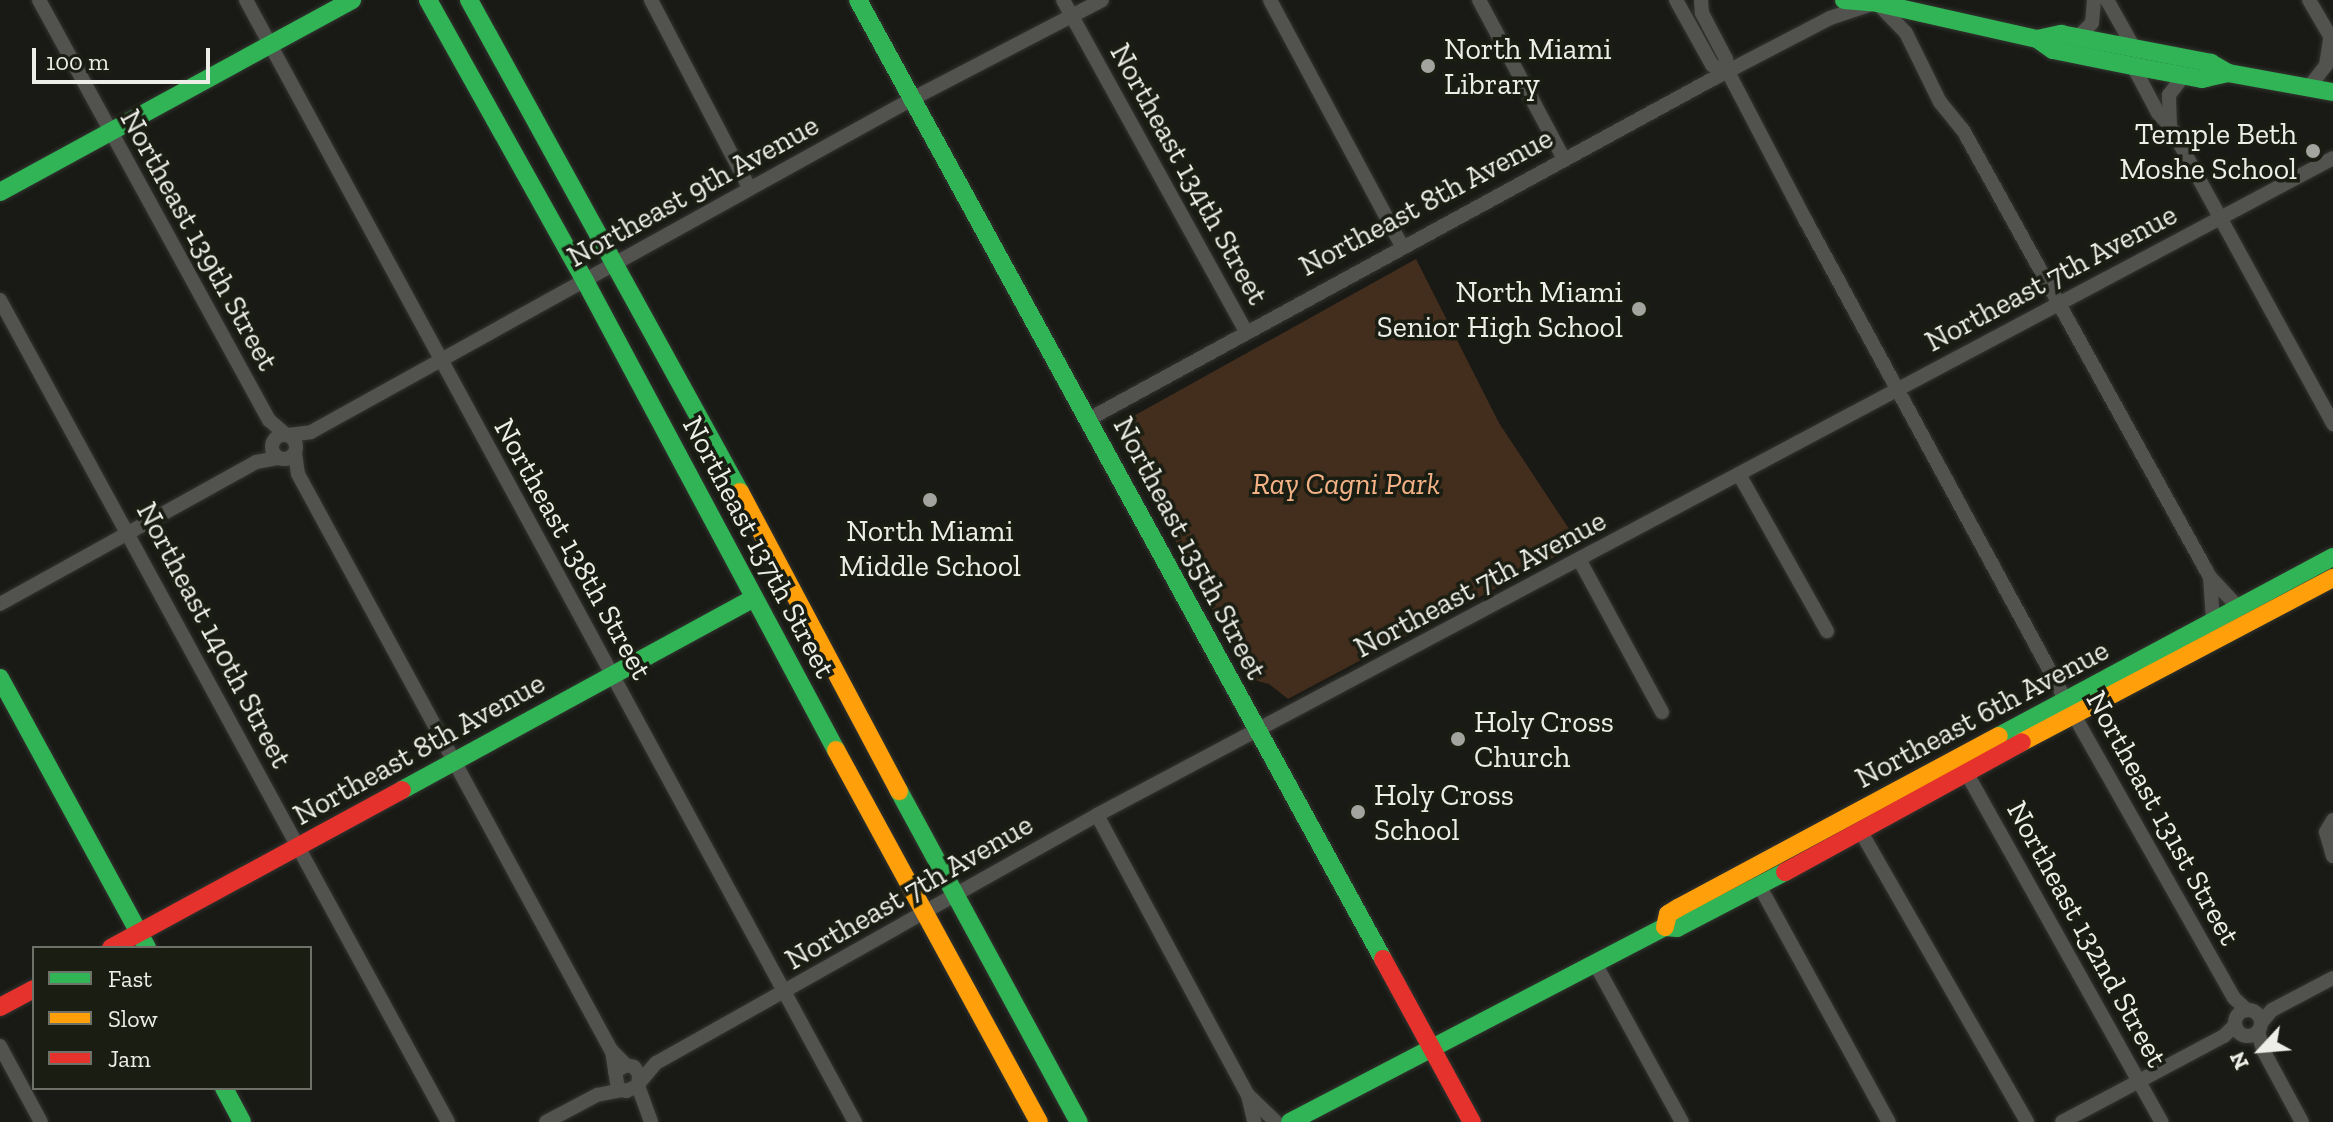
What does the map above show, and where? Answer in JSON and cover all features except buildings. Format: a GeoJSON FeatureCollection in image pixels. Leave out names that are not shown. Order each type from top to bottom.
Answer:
{"type":"FeatureCollection","features":[{"type":"Feature","properties":{"kind":"street","name":"Northeast 139th Street"},"geometry":{"type":"LineString","coordinates":[[39,0],[279,439]]}},
{"type":"Feature","properties":{"kind":"street","name":"Northeast 138th Street"},"geometry":{"type":"LineString","coordinates":[[246,0],[855,1122]]}},
{"type":"Feature","properties":{"kind":"street"},"geometry":{"type":"LineString","coordinates":[[0,192],[352,0]]}},
{"type":"Feature","properties":{"kind":"street","name":"Northeast 137th Street"},"geometry":{"type":"LineString","coordinates":[[428,0],[585,281],[753,599],[1039,1122]]}},
{"type":"Feature","properties":{"kind":"street","name":"Northeast 137th Street"},"geometry":{"type":"LineString","coordinates":[[469,0],[1079,1122]]}},
{"type":"Feature","properties":{"kind":"street"},"geometry":{"type":"LineString","coordinates":[[651,0],[750,189]]}},
{"type":"Feature","properties":{"kind":"street","name":"Northeast 135th Street"},"geometry":{"type":"LineString","coordinates":[[858,0],[1472,1122]]}},
{"type":"Feature","properties":{"kind":"street","name":"Northeast 134th Street"},"geometry":{"type":"LineString","coordinates":[[1063,0],[1246,331]]}},
{"type":"Feature","properties":{"kind":"street","name":"Northeast 9th Avenue"},"geometry":{"type":"LineString","coordinates":[[287,455],[311,432],[912,99],[1102,0]]}},
{"type":"Feature","properties":{"kind":"street"},"geometry":{"type":"LineString","coordinates":[[1270,0],[1402,246]]}},
{"type":"Feature","properties":{"kind":"street"},"geometry":{"type":"LineString","coordinates":[[1479,0],[1564,159]]}},
{"type":"Feature","properties":{"kind":"street","name":"Northeast 131st Street"},"geometry":{"type":"LineString","coordinates":[[1676,0],[1712,65],[1728,72]]}},
{"type":"Feature","properties":{"kind":"street","name":"Northeast 131st Street"},"geometry":{"type":"LineString","coordinates":[[1701,0],[1702,13],[1726,59],[1728,72],[2071,709],[2302,1122]]}},
{"type":"Feature","properties":{"kind":"street"},"geometry":{"type":"LineString","coordinates":[[1844,0],[1878,1],[1923,16],[2037,39],[2053,50],[2211,63],[2228,73],[2333,92]]}},
{"type":"Feature","properties":{"kind":"street"},"geometry":{"type":"LineString","coordinates":[[2078,37],[2092,23],[2094,0]]}},
{"type":"Feature","properties":{"kind":"street"},"geometry":{"type":"LineString","coordinates":[[2107,0],[2158,113],[2170,126],[2333,424]]}},
{"type":"Feature","properties":{"kind":"street"},"geometry":{"type":"LineString","coordinates":[[2309,0],[2332,40],[2326,65],[2309,87]]}},
{"type":"Feature","properties":{"kind":"street"},"geometry":{"type":"LineString","coordinates":[[1878,1],[1906,33],[1940,102],[1978,157],[2210,577],[2238,607]]}},
{"type":"Feature","properties":{"kind":"street","name":"Northeast 8th Avenue"},"geometry":{"type":"LineString","coordinates":[[1089,419],[1402,246],[1728,72],[1830,18],[1878,1]]}},
{"type":"Feature","properties":{"kind":"street"},"geometry":{"type":"LineString","coordinates":[[2037,39],[2053,33],[2078,37],[2202,79],[2228,73]]}},
{"type":"Feature","properties":{"kind":"street"},"geometry":{"type":"LineString","coordinates":[[2170,126],[2169,95],[2184,75]]}},
{"type":"Feature","properties":{"kind":"street","name":"Northeast 7th Avenue"},"geometry":{"type":"LineString","coordinates":[[631,1088],[656,1063],[1097,815],[1740,476],[2333,158]]}},
{"type":"Feature","properties":{"kind":"street","name":"Northeast 140th Street"},"geometry":{"type":"LineString","coordinates":[[0,300],[130,532],[448,1122]]}},
{"type":"Feature","properties":{"kind":"street"},"geometry":{"type":"LineString","coordinates":[[657,414],[685,398]]}},
{"type":"Feature","properties":{"kind":"street","name":"Northeast 9th Avenue"},"geometry":{"type":"LineString","coordinates":[[279,439],[311,432]]}},
{"type":"Feature","properties":{"kind":"street"},"geometry":{"type":"LineString","coordinates":[[0,604],[256,462],[279,439],[294,440],[287,455]]}},
{"type":"Feature","properties":{"kind":"street"},"geometry":{"type":"LineString","coordinates":[[279,439],[651,1122]]}},
{"type":"Feature","properties":{"kind":"street"},"geometry":{"type":"LineString","coordinates":[[256,462],[287,455]]}},
{"type":"Feature","properties":{"kind":"street"},"geometry":{"type":"LineString","coordinates":[[1740,476],[1827,631]]}},
{"type":"Feature","properties":{"kind":"street","name":"Northeast 6th Avenue"},"geometry":{"type":"LineString","coordinates":[[1290,1122],[1665,927],[1677,928],[1861,832],[1966,772],[2213,621],[2333,557]]}},
{"type":"Feature","properties":{"kind":"street"},"geometry":{"type":"LineString","coordinates":[[1580,561],[1662,712]]}},
{"type":"Feature","properties":{"kind":"street"},"geometry":{"type":"LineString","coordinates":[[2210,577],[2213,621]]}},
{"type":"Feature","properties":{"kind":"street","name":"Northeast 6th Avenue"},"geometry":{"type":"LineString","coordinates":[[1665,927],[1670,913],[1778,854],[2333,578]]}},
{"type":"Feature","properties":{"kind":"street","name":"Northeast 8th Avenue"},"geometry":{"type":"LineString","coordinates":[[119,946],[143,940],[298,848],[753,599]]}},
{"type":"Feature","properties":{"kind":"street"},"geometry":{"type":"LineString","coordinates":[[0,678],[143,940]]}},
{"type":"Feature","properties":{"kind":"street"},"geometry":{"type":"LineString","coordinates":[[840,757],[872,739]]}},
{"type":"Feature","properties":{"kind":"street","name":"Northeast 132nd Street"},"geometry":{"type":"LineString","coordinates":[[1966,772],[2162,1122]]}},
{"type":"Feature","properties":{"kind":"street"},"geometry":{"type":"LineString","coordinates":[[1097,815],[1248,1095],[1254,1122]]}},
{"type":"Feature","properties":{"kind":"street"},"geometry":{"type":"LineString","coordinates":[[2333,820],[2326,832],[2333,856]]}},
{"type":"Feature","properties":{"kind":"street"},"geometry":{"type":"LineString","coordinates":[[1861,832],[2027,1122]]}},
{"type":"Feature","properties":{"kind":"street"},"geometry":{"type":"LineString","coordinates":[[1778,854],[1759,885],[1889,1122]]}},
{"type":"Feature","properties":{"kind":"street"},"geometry":{"type":"LineString","coordinates":[[1596,965],[1682,1122]]}},
{"type":"Feature","properties":{"kind":"street"},"geometry":{"type":"LineString","coordinates":[[2062,1122],[2139,1078],[2333,978]]}},
{"type":"Feature","properties":{"kind":"street"},"geometry":{"type":"LineString","coordinates":[[0,1007],[32,990]]}},
{"type":"Feature","properties":{"kind":"street"},"geometry":{"type":"LineString","coordinates":[[0,1046],[41,1122]]}},
{"type":"Feature","properties":{"kind":"street"},"geometry":{"type":"LineString","coordinates":[[1008,1065],[1038,1048]]}},
{"type":"Feature","properties":{"kind":"street","name":"Northeast 7th Avenue"},"geometry":{"type":"LineString","coordinates":[[621,1070],[656,1063]]}},
{"type":"Feature","properties":{"kind":"street"},"geometry":{"type":"LineString","coordinates":[[597,1095],[621,1070],[637,1070],[631,1088]]}},
{"type":"Feature","properties":{"kind":"street"},"geometry":{"type":"LineString","coordinates":[[546,1122],[597,1095],[631,1088]]}},
{"type":"Feature","properties":{"kind":"street"},"geometry":{"type":"LineString","coordinates":[[225,1090],[242,1122]]}},
{"type":"Feature","properties":{"kind":"street"},"geometry":{"type":"LineString","coordinates":[[1248,1095],[1276,1122]]}},
{"type":"Feature","properties":{"kind":"green space","name":"Ray Cagni Park"},"geometry":{"type":"Polygon","coordinates":[[[1416,259],[1499,423],[1579,544],[1288,699],[1269,684],[1250,679],[1123,444],[1130,418],[1416,259]]]}},
{"type":"Feature","properties":{"kind":"traffic: fast"},"geometry":{"type":"LineString","coordinates":[[0,192],[352,0]]}},
{"type":"Feature","properties":{"kind":"traffic: fast"},"geometry":{"type":"LineString","coordinates":[[428,0],[585,281],[836,750]]}},
{"type":"Feature","properties":{"kind":"traffic: fast"},"geometry":{"type":"LineString","coordinates":[[469,0],[740,492]]}},
{"type":"Feature","properties":{"kind":"traffic: fast"},"geometry":{"type":"LineString","coordinates":[[858,0],[1383,959]]}},
{"type":"Feature","properties":{"kind":"traffic: fast"},"geometry":{"type":"LineString","coordinates":[[1844,0],[1877,3],[2037,39],[2053,50],[2133,66],[2202,79],[2228,73]]}},
{"type":"Feature","properties":{"kind":"traffic: fast"},"geometry":{"type":"LineString","coordinates":[[2037,39],[2061,34],[2211,63],[2228,73],[2333,92]]}},
{"type":"Feature","properties":{"kind":"traffic: fast"},"geometry":{"type":"LineString","coordinates":[[1999,736],[2333,557]]}},
{"type":"Feature","properties":{"kind":"traffic: fast"},"geometry":{"type":"LineString","coordinates":[[402,790],[753,599]]}},
{"type":"Feature","properties":{"kind":"traffic: fast"},"geometry":{"type":"LineString","coordinates":[[0,678],[146,946]]}},
{"type":"Feature","properties":{"kind":"traffic: fast"},"geometry":{"type":"LineString","coordinates":[[899,791],[1079,1122]]}},
{"type":"Feature","properties":{"kind":"traffic: fast"},"geometry":{"type":"LineString","coordinates":[[1290,1122],[1665,927],[1677,928],[1785,872]]}},
{"type":"Feature","properties":{"kind":"traffic: fast"},"geometry":{"type":"LineString","coordinates":[[225,1090],[242,1122]]}},
{"type":"Feature","properties":{"kind":"traffic: slow"},"geometry":{"type":"LineString","coordinates":[[740,492],[899,791]]}},
{"type":"Feature","properties":{"kind":"traffic: slow"},"geometry":{"type":"LineString","coordinates":[[2022,742],[2333,578]]}},
{"type":"Feature","properties":{"kind":"traffic: slow"},"geometry":{"type":"LineString","coordinates":[[1665,927],[1668,914],[1678,908],[1999,736]]}},
{"type":"Feature","properties":{"kind":"traffic: slow"},"geometry":{"type":"LineString","coordinates":[[836,750],[1039,1122]]}},
{"type":"Feature","properties":{"kind":"traffic: jam"},"geometry":{"type":"LineString","coordinates":[[1785,872],[2022,742]]}},
{"type":"Feature","properties":{"kind":"traffic: jam"},"geometry":{"type":"LineString","coordinates":[[115,946],[402,790]]}},
{"type":"Feature","properties":{"kind":"traffic: jam"},"geometry":{"type":"LineString","coordinates":[[1383,959],[1472,1122]]}},
{"type":"Feature","properties":{"kind":"traffic: jam"},"geometry":{"type":"LineString","coordinates":[[0,1007],[32,990]]}},
{"type":"Feature","properties":{"kind":"place","name":"North Miami Library"},"geometry":{"type":"Point","coordinates":[1428,66]}},
{"type":"Feature","properties":{"kind":"place","name":"Temple Beth Moshe School"},"geometry":{"type":"Point","coordinates":[2313,151]}},
{"type":"Feature","properties":{"kind":"place","name":"North Miami Senior High School"},"geometry":{"type":"Point","coordinates":[1639,309]}},
{"type":"Feature","properties":{"kind":"place","name":"North Miami Middle School"},"geometry":{"type":"Point","coordinates":[930,500]}},
{"type":"Feature","properties":{"kind":"place","name":"Holy Cross Church"},"geometry":{"type":"Point","coordinates":[1458,739]}},
{"type":"Feature","properties":{"kind":"place","name":"Holy Cross School"},"geometry":{"type":"Point","coordinates":[1358,812]}}]}
